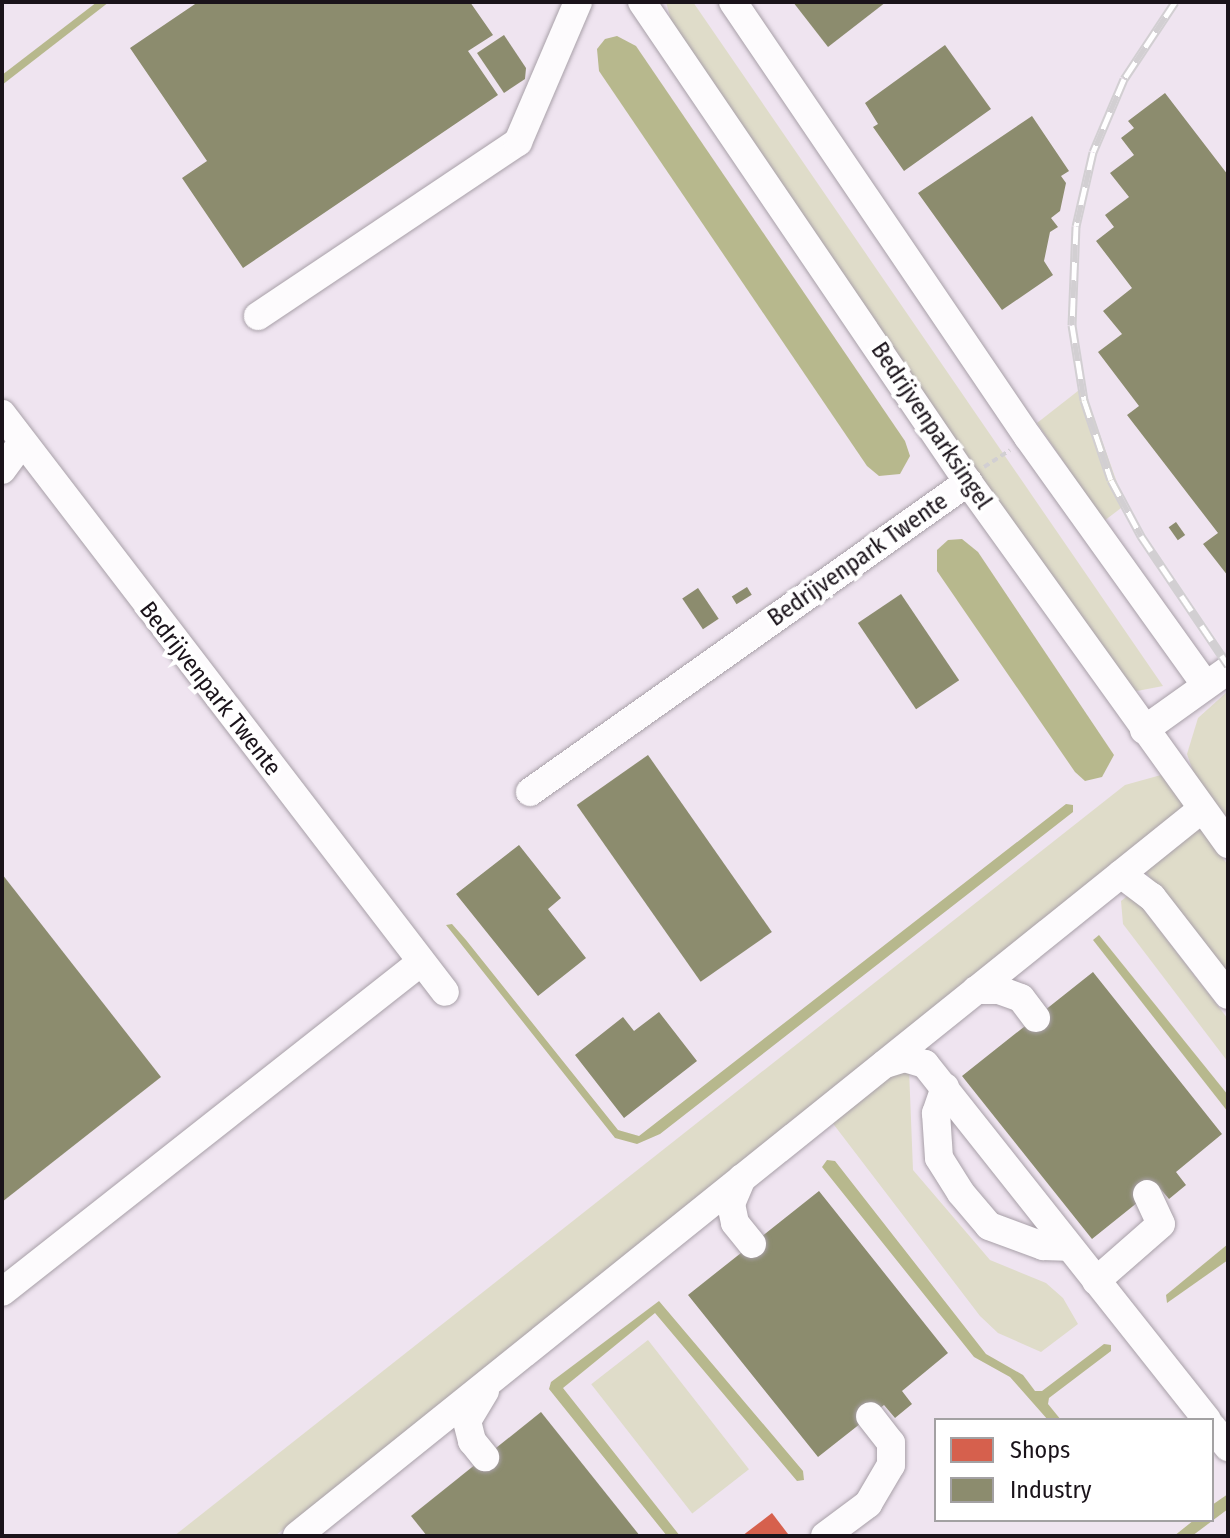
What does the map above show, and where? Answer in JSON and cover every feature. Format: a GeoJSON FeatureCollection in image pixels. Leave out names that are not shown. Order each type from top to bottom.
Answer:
{"type":"FeatureCollection","features":[{"type":"Feature","properties":{"kind":"street"},"geometry":{"type":"LineString","coordinates":[[258,316],[518,142],[578,2]]}},
{"type":"Feature","properties":{"kind":"street","name":"Bedrijvenparksingel"},"geometry":{"type":"LineString","coordinates":[[642,2],[968,482],[1228,844]]}},
{"type":"Feature","properties":{"kind":"street"},"geometry":{"type":"LineString","coordinates":[[733,2],[1028,437],[1216,677],[1144,730]]}},
{"type":"Feature","properties":{"kind":"street","name":"Bedrijvenpark Twente"},"geometry":{"type":"LineString","coordinates":[[2,414],[20,445],[445,992]]}},
{"type":"Feature","properties":{"kind":"street"},"geometry":{"type":"LineString","coordinates":[[2,470],[20,445]]}},
{"type":"Feature","properties":{"kind":"street","name":"Bedrijvenpark Twente"},"geometry":{"type":"LineString","coordinates":[[530,792],[968,482]]}},
{"type":"Feature","properties":{"kind":"street"},"geometry":{"type":"LineString","coordinates":[[297,1536],[1202,809]]}},
{"type":"Feature","properties":{"kind":"street"},"geometry":{"type":"LineString","coordinates":[[1121,874],[1152,897],[1228,995]]}},
{"type":"Feature","properties":{"kind":"street"},"geometry":{"type":"LineString","coordinates":[[2,1292],[421,962]]}},
{"type":"Feature","properties":{"kind":"street"},"geometry":{"type":"LineString","coordinates":[[976,990],[999,990],[1021,998],[1036,1018]]}},
{"type":"Feature","properties":{"kind":"street"},"geometry":{"type":"LineString","coordinates":[[925,1064],[929,1039],[942,1018]]}},
{"type":"Feature","properties":{"kind":"street"},"geometry":{"type":"LineString","coordinates":[[885,1064],[905,1058],[925,1064],[1066,1247],[1205,1418]]}},
{"type":"Feature","properties":{"kind":"street"},"geometry":{"type":"LineString","coordinates":[[945,1087],[936,1113],[939,1158],[961,1193],[989,1226],[1043,1246],[1066,1247]]}},
{"type":"Feature","properties":{"kind":"street"},"geometry":{"type":"LineString","coordinates":[[742,1178],[731,1204],[735,1223],[752,1244]]}},
{"type":"Feature","properties":{"kind":"street"},"geometry":{"type":"LineString","coordinates":[[1096,1281],[1161,1224],[1147,1194]]}},
{"type":"Feature","properties":{"kind":"street"},"geometry":{"type":"LineString","coordinates":[[485,1457],[472,1441],[467,1421],[498,1375]]}},
{"type":"Feature","properties":{"kind":"street"},"geometry":{"type":"LineString","coordinates":[[825,1536],[868,1504],[891,1465],[891,1443],[870,1416]]}},
{"type":"Feature","properties":{"kind":"street"},"geometry":{"type":"LineString","coordinates":[[1214,1430],[1228,1447]]}},
{"type":"Feature","properties":{"kind":"path","name":"Bedrijvenpark Twente"},"geometry":{"type":"LineString","coordinates":[[968,482],[1028,437]]}},
{"type":"Feature","properties":{"kind":"shaded area"},"geometry":{"type":"Polygon","coordinates":[[[97,2],[109,2],[2,85],[2,75],[97,2]]]}},
{"type":"Feature","properties":{"kind":"shaded area"},"geometry":{"type":"Polygon","coordinates":[[[666,2],[693,2],[1163,686],[1137,691],[1118,679],[671,20],[666,2]]]}},
{"type":"Feature","properties":{"kind":"shaded area"},"geometry":{"type":"Polygon","coordinates":[[[617,36],[636,46],[905,441],[910,456],[900,474],[879,476],[867,466],[599,71],[597,49],[605,39],[617,36]]]}},
{"type":"Feature","properties":{"kind":"shaded area"},"geometry":{"type":"Polygon","coordinates":[[[1083,387],[1125,505],[1104,521],[1037,423],[1083,387]]]}},
{"type":"Feature","properties":{"kind":"shaded area"},"geometry":{"type":"Polygon","coordinates":[[[962,539],[978,552],[1114,755],[1102,777],[1085,781],[1075,772],[937,571],[937,550],[948,540],[962,539]]]}},
{"type":"Feature","properties":{"kind":"shaded area"},"geometry":{"type":"Polygon","coordinates":[[[1228,691],[1228,819],[1195,777],[1187,754],[1198,718],[1228,691]]]}},
{"type":"Feature","properties":{"kind":"shaded area"},"geometry":{"type":"Polygon","coordinates":[[[1161,775],[1188,812],[275,1536],[174,1536],[1125,785],[1161,775]]]}},
{"type":"Feature","properties":{"kind":"shaded area"},"geometry":{"type":"Polygon","coordinates":[[[1066,804],[1073,805],[1073,812],[660,1134],[637,1144],[615,1138],[446,925],[452,924],[466,940],[618,1130],[639,1136],[1066,804]]]}},
{"type":"Feature","properties":{"kind":"shaded area"},"geometry":{"type":"Polygon","coordinates":[[[1198,826],[1228,865],[1228,979],[1142,867],[1198,826]]]}},
{"type":"Feature","properties":{"kind":"shaded area"},"geometry":{"type":"Polygon","coordinates":[[[1131,893],[1228,1019],[1228,1062],[1123,924],[1121,901],[1131,893]]]}},
{"type":"Feature","properties":{"kind":"shaded area"},"geometry":{"type":"Polygon","coordinates":[[[1099,935],[1228,1095],[1228,1112],[1093,940],[1099,935]]]}},
{"type":"Feature","properties":{"kind":"shaded area"},"geometry":{"type":"Polygon","coordinates":[[[909,1069],[913,1170],[990,1260],[1046,1283],[1063,1298],[1078,1324],[1041,1352],[998,1333],[980,1316],[828,1117],[882,1074],[909,1069]]]}},
{"type":"Feature","properties":{"kind":"shaded area"},"geometry":{"type":"Polygon","coordinates":[[[827,1160],[835,1161],[986,1354],[1023,1375],[1035,1391],[1042,1391],[1104,1344],[1111,1345],[1111,1351],[1049,1398],[1048,1404],[1059,1418],[1046,1418],[1010,1377],[974,1357],[822,1167],[827,1160]]]}},
{"type":"Feature","properties":{"kind":"shaded area"},"geometry":{"type":"Polygon","coordinates":[[[1228,1244],[1228,1260],[1167,1303],[1166,1295],[1228,1244]]]}},
{"type":"Feature","properties":{"kind":"shaded area"},"geometry":{"type":"Polygon","coordinates":[[[659,1301],[803,1471],[804,1480],[797,1481],[655,1313],[563,1388],[680,1536],[667,1536],[549,1389],[551,1382],[659,1301]]]}},
{"type":"Feature","properties":{"kind":"shaded area"},"geometry":{"type":"Polygon","coordinates":[[[648,1340],[749,1469],[692,1514],[591,1384],[648,1340]]]}},
{"type":"Feature","properties":{"kind":"shaded area"},"geometry":{"type":"Polygon","coordinates":[[[1228,1494],[1228,1509],[1214,1520],[1214,1504],[1228,1494]]]}},
{"type":"Feature","properties":{"kind":"shaded area"},"geometry":{"type":"Polygon","coordinates":[[[1192,1522],[1211,1522],[1192,1536],[1174,1536],[1192,1522]]]}},
{"type":"Feature","properties":{"kind":"building: Shops"},"geometry":{"type":"Polygon","coordinates":[[[772,1513],[788,1534],[742,1536],[772,1513]]]}},
{"type":"Feature","properties":{"kind":"building: Industry"},"geometry":{"type":"Polygon","coordinates":[[[198,2],[470,2],[493,35],[468,51],[498,95],[243,268],[182,178],[207,161],[130,48],[198,2]]]}},
{"type":"Feature","properties":{"kind":"building: Industry"},"geometry":{"type":"Polygon","coordinates":[[[793,2],[886,2],[828,47],[793,2]]]}},
{"type":"Feature","properties":{"kind":"building: Industry"},"geometry":{"type":"Polygon","coordinates":[[[504,35],[526,68],[525,79],[504,93],[477,53],[504,35]]]}},
{"type":"Feature","properties":{"kind":"building: Industry"},"geometry":{"type":"Polygon","coordinates":[[[945,45],[991,109],[904,171],[873,127],[878,124],[865,103],[945,45]]]}},
{"type":"Feature","properties":{"kind":"building: Industry"},"geometry":{"type":"Polygon","coordinates":[[[1165,93],[1228,175],[1228,576],[1203,544],[1218,533],[1127,415],[1139,406],[1098,352],[1122,334],[1103,311],[1132,288],[1096,241],[1114,227],[1105,215],[1129,197],[1110,173],[1134,155],[1121,138],[1134,128],[1128,121],[1165,93]]]}},
{"type":"Feature","properties":{"kind":"building: Industry"},"geometry":{"type":"Polygon","coordinates":[[[1032,116],[1069,171],[1061,176],[1066,183],[1060,211],[1051,218],[1058,227],[1050,232],[1044,261],[1053,275],[1002,310],[918,193],[1032,116]]]}},
{"type":"Feature","properties":{"kind":"building: Industry"},"geometry":{"type":"Polygon","coordinates":[[[1176,522],[1185,535],[1178,540],[1169,527],[1176,522]]]}},
{"type":"Feature","properties":{"kind":"building: Industry"},"geometry":{"type":"Polygon","coordinates":[[[747,587],[752,595],[737,604],[732,597],[747,587]]]}},
{"type":"Feature","properties":{"kind":"building: Industry"},"geometry":{"type":"Polygon","coordinates":[[[698,588],[719,619],[703,629],[682,599],[698,588]]]}},
{"type":"Feature","properties":{"kind":"building: Industry"},"geometry":{"type":"Polygon","coordinates":[[[901,594],[959,680],[916,709],[858,623],[901,594]]]}},
{"type":"Feature","properties":{"kind":"building: Industry"},"geometry":{"type":"Polygon","coordinates":[[[648,755],[772,932],[701,982],[577,805],[648,755]]]}},
{"type":"Feature","properties":{"kind":"building: Industry"},"geometry":{"type":"Polygon","coordinates":[[[519,845],[561,898],[548,909],[586,958],[538,996],[456,894],[519,845]]]}},
{"type":"Feature","properties":{"kind":"building: Industry"},"geometry":{"type":"Polygon","coordinates":[[[2,874],[161,1077],[2,1202],[2,874]]]}},
{"type":"Feature","properties":{"kind":"building: Industry"},"geometry":{"type":"Polygon","coordinates":[[[1093,972],[1222,1134],[1176,1172],[1186,1185],[1169,1199],[1158,1186],[1092,1239],[962,1076],[1093,972]]]}},
{"type":"Feature","properties":{"kind":"building: Industry"},"geometry":{"type":"Polygon","coordinates":[[[659,1012],[697,1061],[624,1118],[575,1055],[623,1017],[634,1031],[659,1012]]]}},
{"type":"Feature","properties":{"kind":"building: Industry"},"geometry":{"type":"Polygon","coordinates":[[[819,1191],[948,1353],[902,1391],[912,1404],[895,1418],[884,1405],[818,1457],[688,1295],[819,1191]]]}},
{"type":"Feature","properties":{"kind":"building: Industry"},"geometry":{"type":"Polygon","coordinates":[[[541,1412],[640,1536],[427,1536],[411,1516],[541,1412]]]}},
{"type":"Feature","properties":{"kind":"railway"},"geometry":{"type":"LineString","coordinates":[[1175,2],[1124,79],[1093,152],[1076,226],[1072,325],[1084,400],[1111,480],[1141,536],[1228,665]]}}]}
